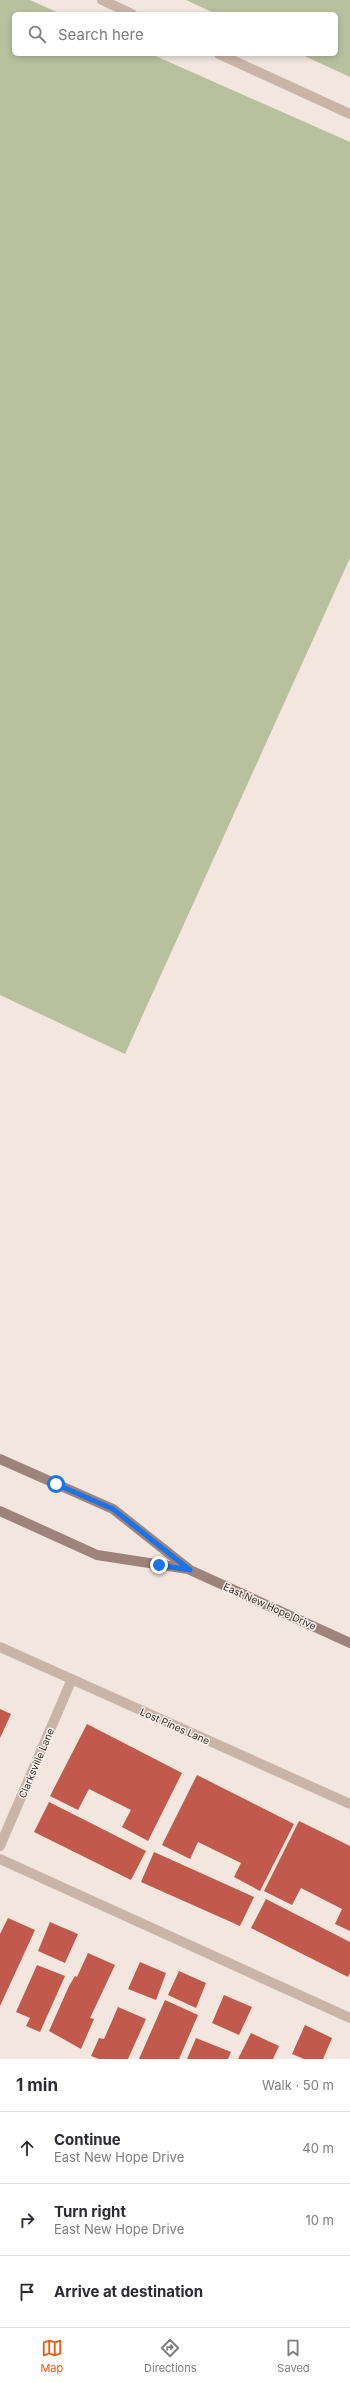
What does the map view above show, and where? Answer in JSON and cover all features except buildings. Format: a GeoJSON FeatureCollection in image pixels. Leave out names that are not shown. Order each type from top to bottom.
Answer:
{"type":"FeatureCollection","features":[{"type":"Feature","properties":{"kind":"main road","name":"East New Hope Drive"},"geometry":{"type":"LineString","coordinates":[[0,1459],[113,1509],[190,1570],[350,1643]]}},
{"type":"Feature","properties":{"kind":"main road","name":"East New Hope Drive"},"geometry":{"type":"LineString","coordinates":[[0,1511],[97,1555],[190,1570]]}},
{"type":"Feature","properties":{"kind":"street"},"geometry":{"type":"LineString","coordinates":[[102,0],[128,12]]}},
{"type":"Feature","properties":{"kind":"street"},"geometry":{"type":"LineString","coordinates":[[223,56],[350,114]]}},
{"type":"Feature","properties":{"kind":"street","name":"Lost Pines Lane"},"geometry":{"type":"LineString","coordinates":[[0,1647],[350,1804]]}},
{"type":"Feature","properties":{"kind":"street","name":"Clarksville Lane"},"geometry":{"type":"LineString","coordinates":[[0,1846],[72,1680]]}},
{"type":"Feature","properties":{"kind":"street"},"geometry":{"type":"LineString","coordinates":[[0,1859],[350,2018]]}},
{"type":"Feature","properties":{"kind":"green space"},"geometry":{"type":"Polygon","coordinates":[[[0,0],[30,0],[57,12],[12,12],[12,56],[156,56],[350,142],[350,558],[125,1054],[0,995],[0,0]]]}},
{"type":"Feature","properties":{"kind":"green space"},"geometry":{"type":"Polygon","coordinates":[[[186,0],[350,0],[350,77],[304,56],[338,56],[338,12],[212,12],[186,0]]]}},
{"type":"Feature","properties":{"kind":"route"},"geometry":{"type":"LineString","coordinates":[[56,1484],[113,1509],[190,1570],[159,1565]]}}]}
